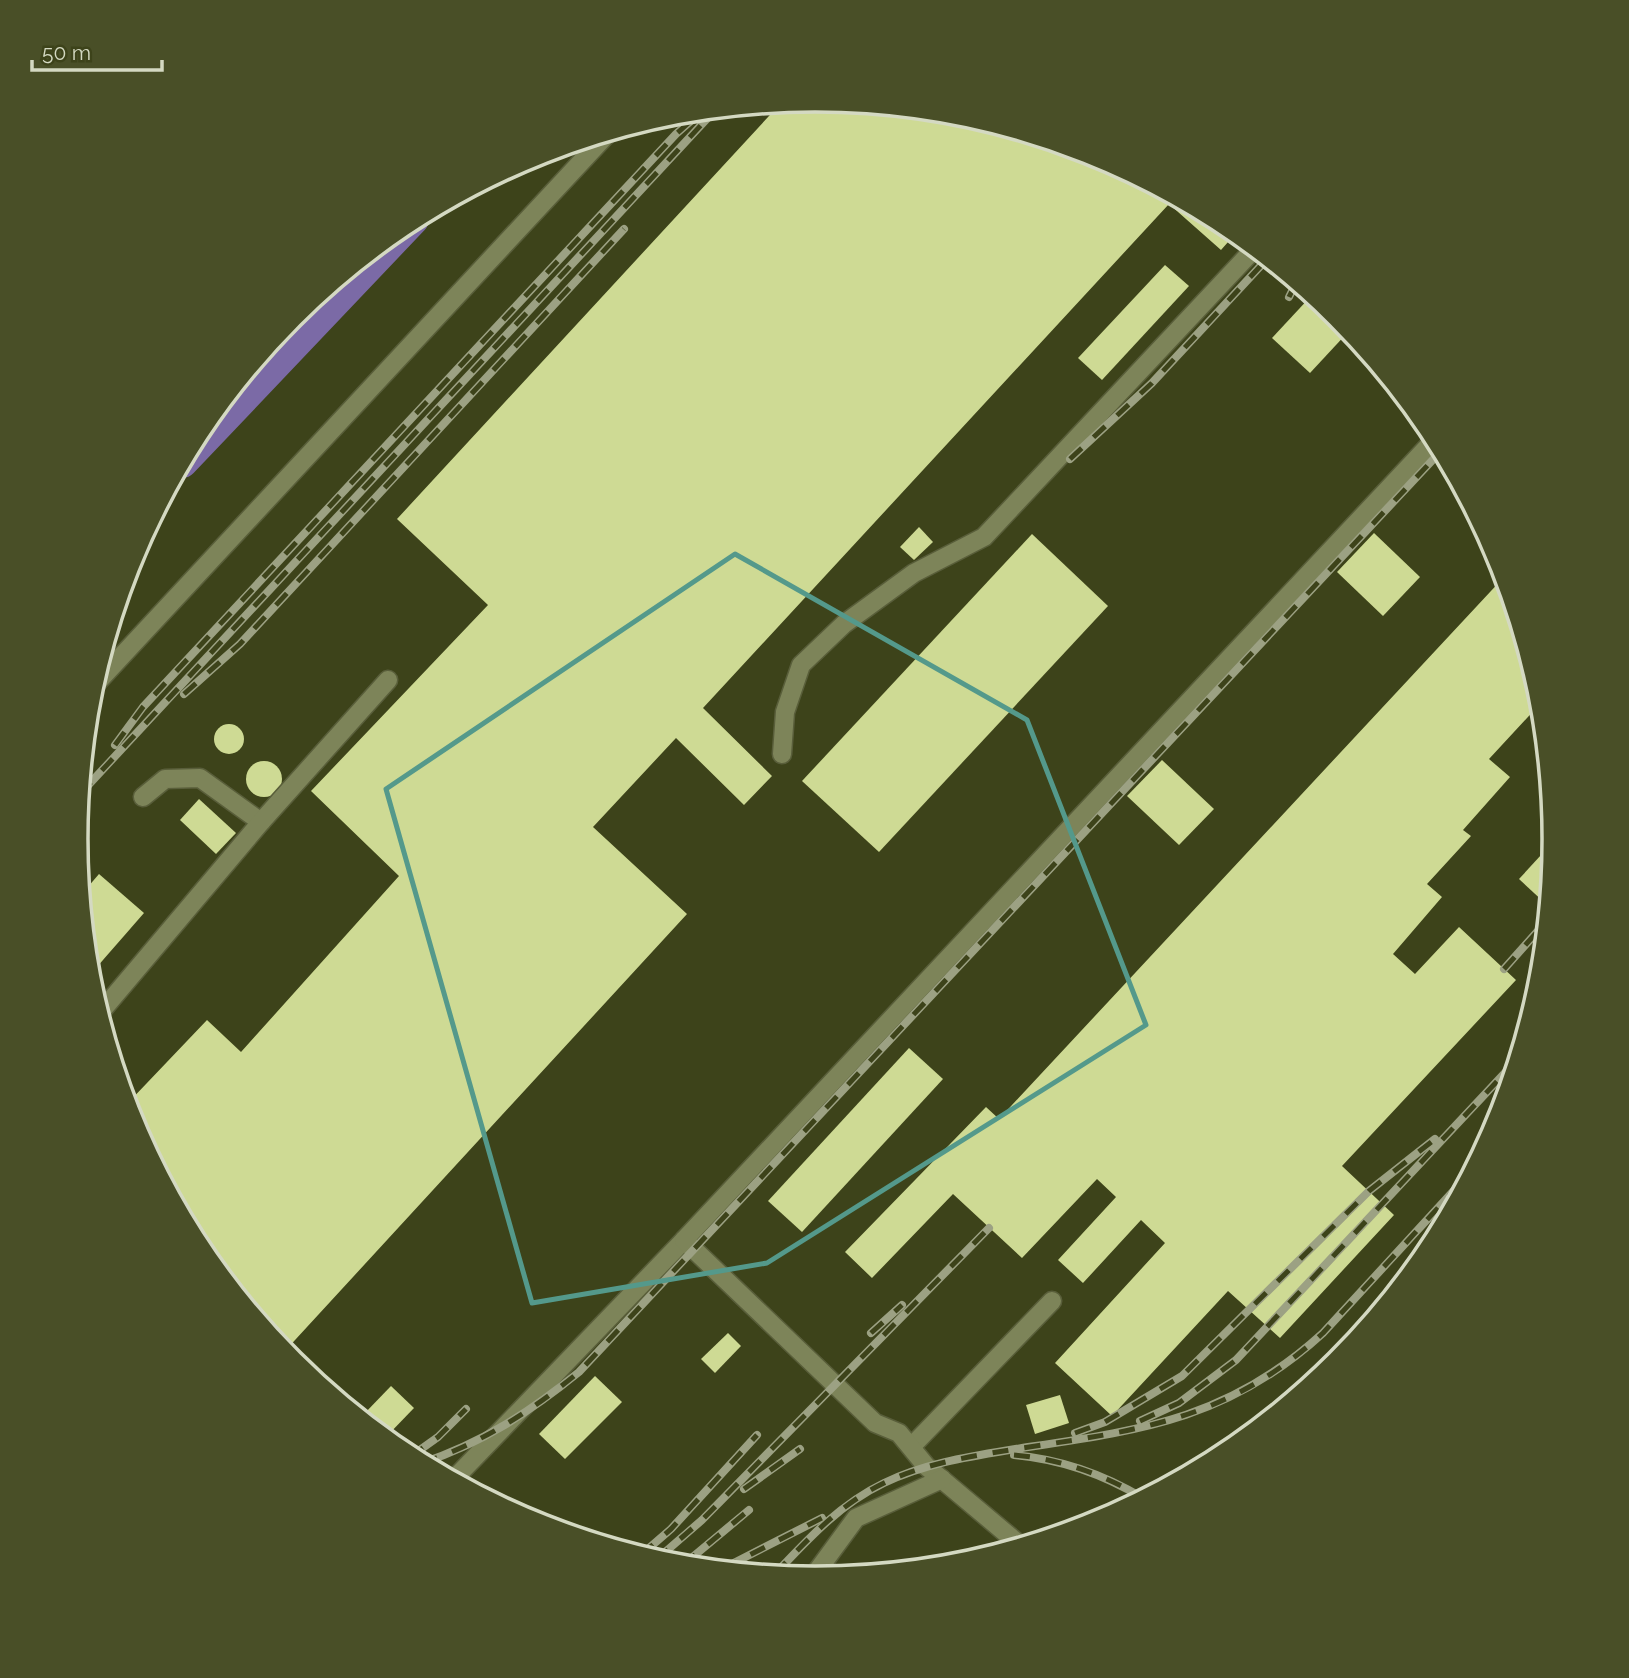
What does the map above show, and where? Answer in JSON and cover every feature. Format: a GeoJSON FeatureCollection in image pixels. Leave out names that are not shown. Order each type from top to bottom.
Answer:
{"type":"FeatureCollection","features":[{"type":"Feature","properties":{"kind":"lane"},"geometry":{"type":"LineString","coordinates":[[107,672],[596,146]]}},
{"type":"Feature","properties":{"kind":"lane"},"geometry":{"type":"LineString","coordinates":[[782,754],[785,712],[801,665],[844,624],[914,573],[984,537],[1248,256]]}},
{"type":"Feature","properties":{"kind":"lane"},"geometry":{"type":"LineString","coordinates":[[459,1473],[684,1240],[1427,448]]}},
{"type":"Feature","properties":{"kind":"lane"},"geometry":{"type":"LineString","coordinates":[[107,1005],[261,822],[388,680]]}},
{"type":"Feature","properties":{"kind":"lane"},"geometry":{"type":"LineString","coordinates":[[143,797],[166,779],[200,778],[261,822]]}},
{"type":"Feature","properties":{"kind":"lane"},"geometry":{"type":"LineString","coordinates":[[684,1240],[875,1423],[899,1433],[926,1466],[1012,1538]]}},
{"type":"Feature","properties":{"kind":"lane"},"geometry":{"type":"LineString","coordinates":[[912,1446],[1052,1301]]}},
{"type":"Feature","properties":{"kind":"lane"},"geometry":{"type":"LineString","coordinates":[[821,1566],[856,1518],[942,1479]]}},
{"type":"Feature","properties":{"kind":"highlighted area"},"geometry":{"type":"Polygon","coordinates":[[[735,554],[1027,720],[1146,1025],[767,1263],[532,1303],[386,789],[735,554]]]}},
{"type":"Feature","properties":{"kind":"building"},"geometry":{"type":"Polygon","coordinates":[[[771,114],[862,114],[956,126],[1003,137],[1093,167],[1169,204],[703,708],[772,776],[744,805],[676,738],[593,827],[687,914],[292,1344],[238,1282],[210,1243],[162,1161],[135,1096],[207,1020],[241,1052],[399,876],[311,791],[488,605],[397,519],[771,114]]]}},
{"type":"Feature","properties":{"kind":"building"},"geometry":{"type":"Polygon","coordinates":[[[1170,205],[1228,242],[1221,250],[1170,205]]]}},
{"type":"Feature","properties":{"kind":"building"},"geometry":{"type":"Polygon","coordinates":[[[1165,265],[1189,286],[1102,380],[1078,358],[1165,265]]]}},
{"type":"Feature","properties":{"kind":"building"},"geometry":{"type":"Polygon","coordinates":[[[1305,302],[1342,339],[1310,373],[1272,338],[1305,302]]]}},
{"type":"Feature","properties":{"kind":"building"},"geometry":{"type":"Polygon","coordinates":[[[919,527],[933,542],[914,560],[900,547],[919,527]]]}},
{"type":"Feature","properties":{"kind":"building"},"geometry":{"type":"Polygon","coordinates":[[[1374,533],[1420,577],[1383,616],[1337,572],[1374,533]]]}},
{"type":"Feature","properties":{"kind":"building"},"geometry":{"type":"Polygon","coordinates":[[[1032,534],[1108,606],[879,852],[802,781],[1032,534]]]}},
{"type":"Feature","properties":{"kind":"building"},"geometry":{"type":"Polygon","coordinates":[[[1496,586],[1517,651],[1531,714],[1489,759],[1510,777],[1463,830],[1471,836],[1427,884],[1442,897],[1393,954],[1415,974],[1459,927],[1516,980],[1342,1166],[1394,1215],[1280,1338],[1228,1291],[1112,1416],[1055,1363],[1165,1243],[1141,1220],[1083,1283],[1058,1260],[1116,1197],[1097,1179],[1022,1258],[953,1194],[872,1278],[845,1252],[986,1107],[999,1119],[1496,586]]]}},
{"type":"Feature","properties":{"kind":"building"},"geometry":{"type":"Polygon","coordinates":[[[229,724],[240,728],[244,739],[240,750],[229,754],[218,750],[214,739],[218,728],[229,724]]]}},
{"type":"Feature","properties":{"kind":"building"},"geometry":{"type":"Polygon","coordinates":[[[1162,760],[1214,809],[1179,845],[1127,796],[1162,760]]]}},
{"type":"Feature","properties":{"kind":"building"},"geometry":{"type":"Polygon","coordinates":[[[264,761],[277,766],[282,779],[277,792],[264,797],[251,792],[246,779],[251,766],[264,761]]]}},
{"type":"Feature","properties":{"kind":"building"},"geometry":{"type":"Polygon","coordinates":[[[199,799],[236,833],[216,854],[180,820],[199,799]]]}},
{"type":"Feature","properties":{"kind":"building"},"geometry":{"type":"Polygon","coordinates":[[[1541,855],[1539,897],[1519,879],[1541,855]]]}},
{"type":"Feature","properties":{"kind":"building"},"geometry":{"type":"Polygon","coordinates":[[[99,874],[144,913],[99,965],[94,934],[89,886],[99,874]]]}},
{"type":"Feature","properties":{"kind":"building"},"geometry":{"type":"Polygon","coordinates":[[[909,1048],[943,1079],[802,1232],[768,1201],[909,1048]]]}},
{"type":"Feature","properties":{"kind":"building"},"geometry":{"type":"Polygon","coordinates":[[[728,1333],[741,1346],[715,1373],[701,1359],[728,1333]]]}},
{"type":"Feature","properties":{"kind":"building"},"geometry":{"type":"Polygon","coordinates":[[[595,1376],[622,1402],[565,1459],[539,1434],[595,1376]]]}},
{"type":"Feature","properties":{"kind":"building"},"geometry":{"type":"Polygon","coordinates":[[[391,1386],[414,1408],[393,1430],[366,1411],[391,1386]]]}},
{"type":"Feature","properties":{"kind":"building"},"geometry":{"type":"Polygon","coordinates":[[[1060,1395],[1069,1423],[1035,1434],[1026,1405],[1060,1395]]]}},
{"type":"Feature","properties":{"kind":"waterway"},"geometry":{"type":"LineString","coordinates":[[217,425],[372,262]]}},
{"type":"Feature","properties":{"kind":"railway"},"geometry":{"type":"LineString","coordinates":[[90,783],[705,120]]}},
{"type":"Feature","properties":{"kind":"railway"},"geometry":{"type":"LineString","coordinates":[[115,745],[143,707],[688,123]]}},
{"type":"Feature","properties":{"kind":"railway"},"geometry":{"type":"LineString","coordinates":[[184,694],[240,644],[624,229]]}},
{"type":"Feature","properties":{"kind":"railway"},"geometry":{"type":"LineString","coordinates":[[1070,459],[1152,383],[1261,265]]}},
{"type":"Feature","properties":{"kind":"railway"},"geometry":{"type":"LineString","coordinates":[[1289,297],[1292,291]]}},
{"type":"Feature","properties":{"kind":"railway"},"geometry":{"type":"LineString","coordinates":[[435,1458],[505,1425],[579,1372],[1434,459]]}},
{"type":"Feature","properties":{"kind":"railway"},"geometry":{"type":"LineString","coordinates":[[1504,969],[1535,934]]}},
{"type":"Feature","properties":{"kind":"railway"},"geometry":{"type":"LineString","coordinates":[[1140,1421],[1179,1403],[1236,1360],[1502,1076]]}},
{"type":"Feature","properties":{"kind":"railway"},"geometry":{"type":"LineString","coordinates":[[1075,1433],[1105,1422],[1182,1376],[1369,1191],[1435,1139]]}},
{"type":"Feature","properties":{"kind":"railway"},"geometry":{"type":"LineString","coordinates":[[784,1565],[812,1535],[853,1501],[901,1476],[969,1457],[1145,1426],[1182,1416],[1253,1385],[1288,1362],[1323,1333],[1446,1199]]}},
{"type":"Feature","properties":{"kind":"railway"},"geometry":{"type":"LineString","coordinates":[[667,1551],[702,1520],[989,1228]]}},
{"type":"Feature","properties":{"kind":"railway"},"geometry":{"type":"LineString","coordinates":[[871,1333],[902,1305]]}},
{"type":"Feature","properties":{"kind":"railway"},"geometry":{"type":"LineString","coordinates":[[421,1449],[438,1437],[466,1409]]}},
{"type":"Feature","properties":{"kind":"railway"},"geometry":{"type":"LineString","coordinates":[[651,1547],[671,1529],[757,1435]]}},
{"type":"Feature","properties":{"kind":"railway"},"geometry":{"type":"LineString","coordinates":[[744,1489],[800,1449]]}},
{"type":"Feature","properties":{"kind":"railway"},"geometry":{"type":"LineString","coordinates":[[1014,1455],[1081,1469],[1133,1493]]}},
{"type":"Feature","properties":{"kind":"railway"},"geometry":{"type":"LineString","coordinates":[[694,1556],[749,1510]]}},
{"type":"Feature","properties":{"kind":"railway"},"geometry":{"type":"LineString","coordinates":[[737,1561],[822,1518]]}}]}
